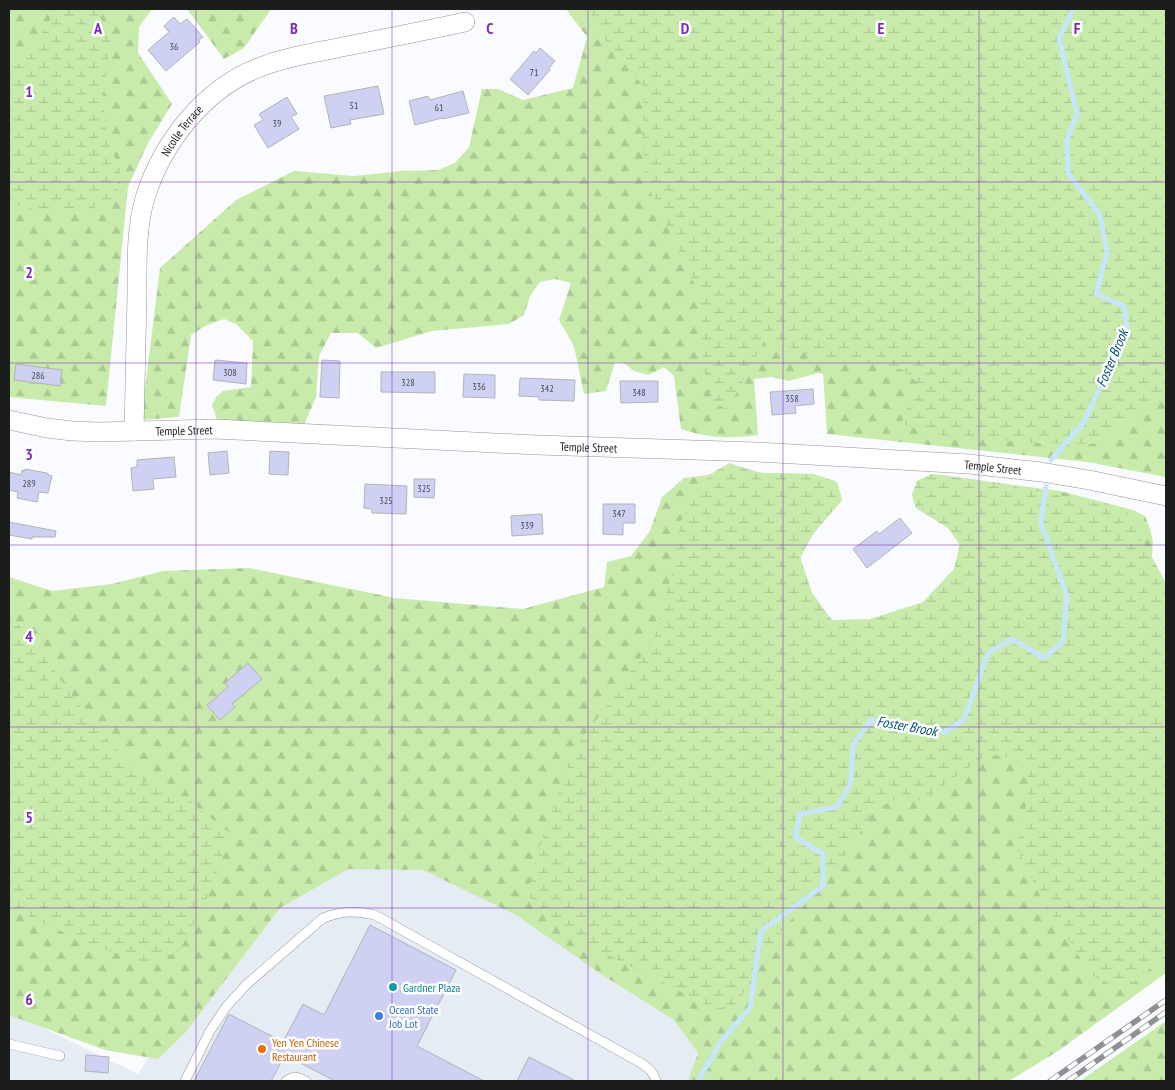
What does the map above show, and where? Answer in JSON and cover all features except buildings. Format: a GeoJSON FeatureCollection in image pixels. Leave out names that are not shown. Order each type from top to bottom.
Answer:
{"type":"FeatureCollection","features":[{"type":"Feature","properties":{"kind":"street","name":"Nicolle Terrace"},"geometry":{"type":"LineString","coordinates":[[134,431],[140,223],[145,198],[156,172],[172,141],[183,127],[216,92],[258,68],[298,56],[465,22]]}},
{"type":"Feature","properties":{"kind":"street","name":"Temple Street"},"geometry":{"type":"LineString","coordinates":[[9,420],[58,430],[99,432],[215,430],[537,445],[757,452],[970,464],[1073,477],[1166,496]]}},
{"type":"Feature","properties":{"kind":"lane"},"geometry":{"type":"LineString","coordinates":[[185,1081],[210,1031],[226,1007],[246,985],[323,918],[337,913],[357,911],[375,915],[641,1062],[650,1068],[656,1081]]}},
{"type":"Feature","properties":{"kind":"lane"},"geometry":{"type":"LineString","coordinates":[[9,1044],[60,1056]]}},
{"type":"Feature","properties":{"kind":"lane"},"geometry":{"type":"LineString","coordinates":[[286,1081],[291,1077],[297,1077],[306,1081]]}},
{"type":"Feature","properties":{"kind":"shaded area"},"geometry":{"type":"Polygon","coordinates":[[[307,803],[875,1081],[9,1081],[9,1011],[138,1074],[307,803]]]}},
{"type":"Feature","properties":{"kind":"green space"},"geometry":{"type":"Polygon","coordinates":[[[9,9],[152,9],[139,27],[138,53],[172,104],[148,143],[128,187],[106,406],[9,397],[9,9]]]}},
{"type":"Feature","properties":{"kind":"green space"},"geometry":{"type":"Polygon","coordinates":[[[47,9],[97,9],[111,42],[103,96],[107,140],[120,169],[117,197],[91,209],[48,212],[9,203],[9,69],[25,60],[51,18],[47,9]]]}},
{"type":"Feature","properties":{"kind":"green space"},"geometry":{"type":"Polygon","coordinates":[[[187,9],[271,9],[244,48],[224,59],[187,9]]]}},
{"type":"Feature","properties":{"kind":"green space"},"geometry":{"type":"Polygon","coordinates":[[[566,9],[1166,9],[1166,477],[1087,462],[827,434],[823,374],[818,373],[789,381],[771,377],[754,379],[758,435],[719,437],[681,429],[674,376],[664,367],[649,375],[634,371],[624,363],[615,362],[606,391],[584,394],[574,346],[559,320],[571,283],[555,279],[540,282],[530,296],[524,315],[509,324],[432,331],[376,348],[358,333],[331,333],[319,356],[316,397],[301,432],[217,420],[212,405],[217,396],[223,391],[251,387],[253,341],[236,324],[224,319],[205,326],[191,335],[179,417],[141,420],[160,268],[236,200],[294,171],[354,176],[402,171],[438,170],[455,163],[469,147],[482,89],[498,89],[523,100],[573,88],[587,37],[566,9]]]}},
{"type":"Feature","properties":{"kind":"green space"},"geometry":{"type":"Polygon","coordinates":[[[589,9],[1166,9],[1166,398],[1096,444],[1034,443],[940,435],[902,424],[907,406],[922,387],[903,370],[871,363],[821,359],[766,338],[727,410],[713,402],[705,377],[699,294],[645,180],[644,87],[599,32],[589,9]]]}},
{"type":"Feature","properties":{"kind":"green space"},"geometry":{"type":"Polygon","coordinates":[[[729,463],[761,473],[813,474],[837,482],[842,500],[813,534],[800,557],[812,593],[832,620],[870,619],[923,602],[954,569],[960,544],[948,528],[916,508],[912,495],[917,481],[932,474],[978,480],[1125,508],[1166,583],[1166,955],[1134,982],[1117,988],[1091,975],[1040,896],[1017,848],[1030,782],[1019,759],[987,754],[924,800],[891,801],[874,811],[836,870],[781,931],[736,1005],[715,1009],[564,933],[527,894],[538,851],[574,749],[609,703],[655,636],[674,565],[680,522],[709,475],[729,463]]]}},
{"type":"Feature","properties":{"kind":"green space"},"geometry":{"type":"Polygon","coordinates":[[[733,472],[813,474],[837,482],[842,500],[813,534],[800,558],[812,593],[838,630],[946,608],[960,545],[948,528],[916,508],[912,495],[917,481],[932,474],[1060,491],[1133,510],[1145,516],[1153,541],[1151,568],[1166,632],[1166,973],[1058,1051],[1009,1081],[688,1081],[698,1053],[674,1020],[604,976],[516,915],[423,870],[348,869],[280,908],[185,1033],[158,1059],[105,1050],[9,1015],[9,577],[52,591],[112,584],[163,571],[249,568],[395,598],[523,609],[604,587],[607,562],[631,556],[650,531],[662,497],[684,478],[733,472]]]}},
{"type":"Feature","properties":{"kind":"green space"},"geometry":{"type":"Polygon","coordinates":[[[9,614],[32,640],[90,720],[146,782],[186,798],[230,833],[211,890],[180,950],[151,965],[89,944],[23,914],[9,904],[9,614]]]}},
{"type":"Feature","properties":{"kind":"green space"},"geometry":{"type":"Polygon","coordinates":[[[1166,1021],[1166,1081],[1080,1081],[1166,1021]]]}},
{"type":"Feature","properties":{"kind":"waterway","name":"Foster Brook"},"geometry":{"type":"LineString","coordinates":[[1051,460],[1084,422],[1127,328],[1124,306],[1096,294],[1107,252],[1100,215],[1068,173],[1067,140],[1077,113],[1059,38],[1073,9]]}},
{"type":"Feature","properties":{"kind":"waterway","name":"Foster Brook"},"geometry":{"type":"LineString","coordinates":[[698,1081],[721,1041],[750,1008],[761,931],[823,886],[823,854],[795,837],[800,814],[837,807],[851,783],[853,745],[871,720],[944,732],[964,720],[988,653],[1012,639],[1044,658],[1063,642],[1067,596],[1041,523],[1046,486]]}},
{"type":"Feature","properties":{"kind":"railway"},"geometry":{"type":"LineString","coordinates":[[1050,1081],[1166,1000]]}},
{"type":"Feature","properties":{"kind":"railway"},"geometry":{"type":"LineString","coordinates":[[1068,1081],[1166,1012]]}},
{"type":"Feature","properties":{"kind":"place","name":"Gardner Plaza"},"geometry":{"type":"Point","coordinates":[393,987]}},
{"type":"Feature","properties":{"kind":"place","name":"Ocean State Job Lot"},"geometry":{"type":"Point","coordinates":[379,1016]}},
{"type":"Feature","properties":{"kind":"place","name":"Yen Yen Chinese Restaurant"},"geometry":{"type":"Point","coordinates":[262,1049]}}]}
